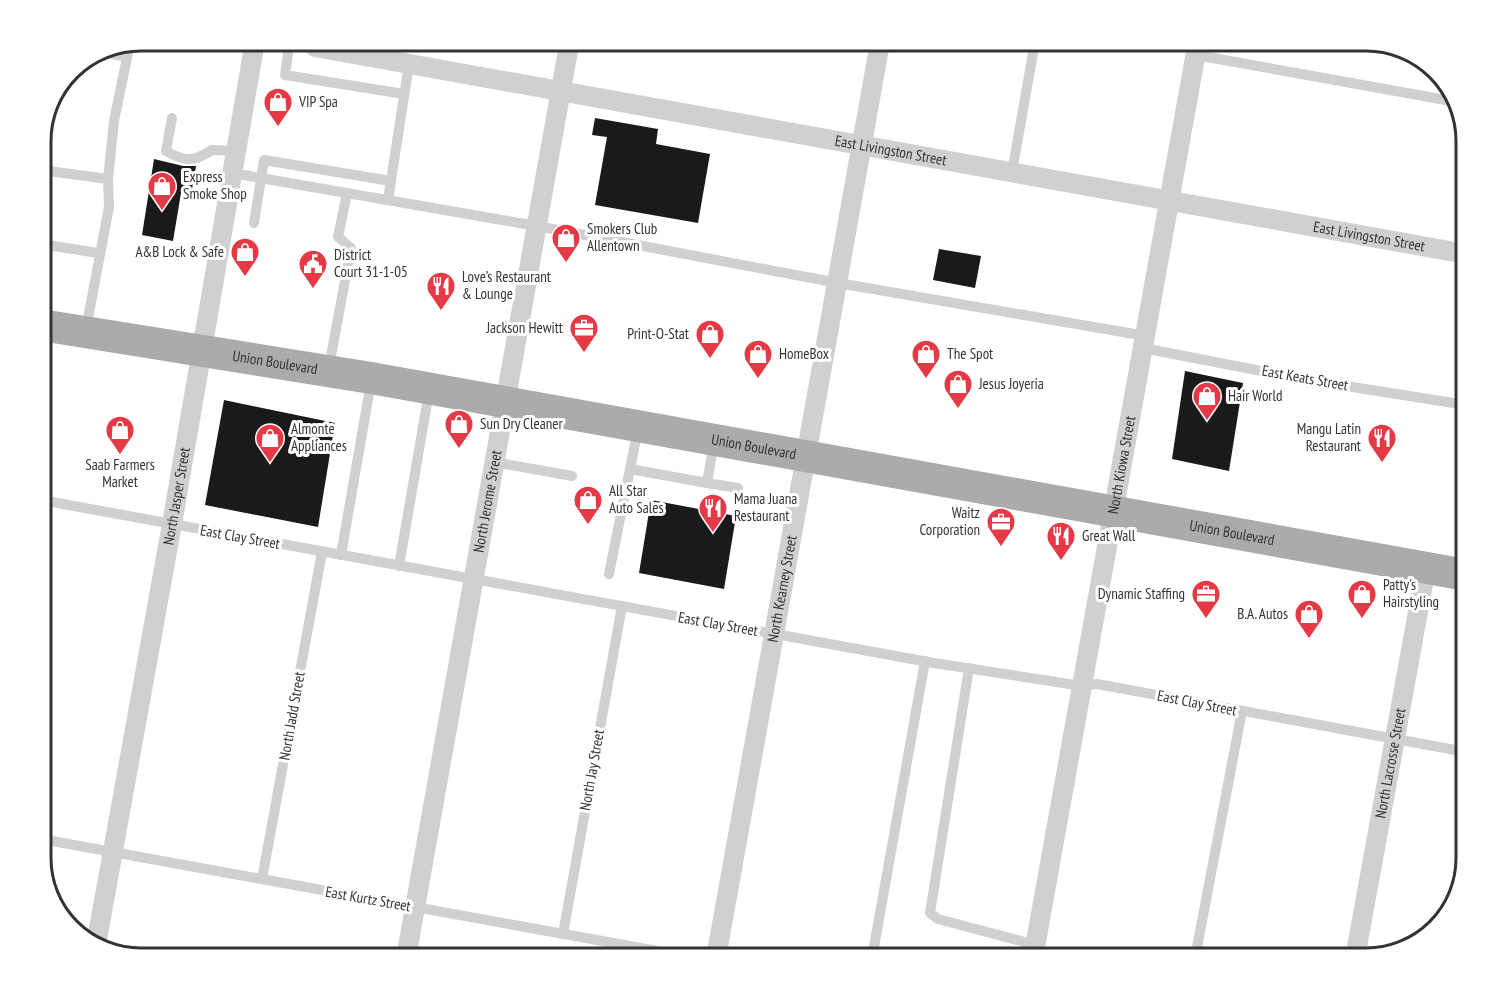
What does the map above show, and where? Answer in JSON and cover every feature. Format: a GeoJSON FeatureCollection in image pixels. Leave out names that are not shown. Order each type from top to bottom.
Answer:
{"type":"FeatureCollection","features":[{"type":"Feature","properties":{"kind":"main road","name":"Union Boulevard"},"geometry":{"type":"LineString","coordinates":[[51,327],[371,378],[1456,573]]}},
{"type":"Feature","properties":{"kind":"street","name":"North Jasper Street"},"geometry":{"type":"LineString","coordinates":[[97,937],[172,524],[253,51]]}},
{"type":"Feature","properties":{"kind":"street","name":"East Livingston Street"},"geometry":{"type":"LineString","coordinates":[[337,51],[1456,252]]}},
{"type":"Feature","properties":{"kind":"street","name":"North Jerome Street"},"geometry":{"type":"LineString","coordinates":[[408,948],[568,51]]}},
{"type":"Feature","properties":{"kind":"street","name":"North Kearney Street"},"geometry":{"type":"LineString","coordinates":[[718,948],[879,51]]}},
{"type":"Feature","properties":{"kind":"street","name":"North Kiowa Street"},"geometry":{"type":"LineString","coordinates":[[1035,948],[1197,51]]}},
{"type":"Feature","properties":{"kind":"street","name":"North Lacrosse Street"},"geometry":{"type":"LineString","coordinates":[[1357,948],[1426,568]]}},
{"type":"Feature","properties":{"kind":"lane"},"geometry":{"type":"LineString","coordinates":[[288,51],[285,75],[404,94]]}},
{"type":"Feature","properties":{"kind":"lane"},"geometry":{"type":"LineString","coordinates":[[1012,172],[1033,51]]}},
{"type":"Feature","properties":{"kind":"lane"},"geometry":{"type":"LineString","coordinates":[[1207,51],[1446,100]]}},
{"type":"Feature","properties":{"kind":"lane"},"geometry":{"type":"LineString","coordinates":[[85,332],[98,254],[109,207],[108,179],[114,121],[128,52]]}},
{"type":"Feature","properties":{"kind":"lane"},"geometry":{"type":"LineString","coordinates":[[388,200],[409,64]]}},
{"type":"Feature","properties":{"kind":"lane"},"geometry":{"type":"LineString","coordinates":[[172,118],[166,151],[180,159],[200,158],[212,150],[235,151]]}},
{"type":"Feature","properties":{"kind":"lane"},"geometry":{"type":"LineString","coordinates":[[254,223],[264,160],[392,181]]}},
{"type":"Feature","properties":{"kind":"lane"},"geometry":{"type":"LineString","coordinates":[[51,171],[108,179]]}},
{"type":"Feature","properties":{"kind":"lane"},"geometry":{"type":"LineString","coordinates":[[232,173],[537,226]]}},
{"type":"Feature","properties":{"kind":"lane"},"geometry":{"type":"LineString","coordinates":[[328,371],[351,248],[338,237],[347,193]]}},
{"type":"Feature","properties":{"kind":"lane","name":"East Keats Street"},"geometry":{"type":"LineString","coordinates":[[537,226],[1145,342],[1302,379],[1456,403]]}},
{"type":"Feature","properties":{"kind":"lane"},"geometry":{"type":"LineString","coordinates":[[51,246],[98,254]]}},
{"type":"Feature","properties":{"kind":"lane"},"geometry":{"type":"LineString","coordinates":[[342,555],[371,378]]}},
{"type":"Feature","properties":{"kind":"lane"},"geometry":{"type":"LineString","coordinates":[[399,566],[430,389]]}},
{"type":"Feature","properties":{"kind":"lane"},"geometry":{"type":"LineString","coordinates":[[609,573],[639,426]]}},
{"type":"Feature","properties":{"kind":"lane"},"geometry":{"type":"LineString","coordinates":[[707,483],[715,440]]}},
{"type":"Feature","properties":{"kind":"lane"},"geometry":{"type":"LineString","coordinates":[[494,462],[572,476]]}},
{"type":"Feature","properties":{"kind":"lane"},"geometry":{"type":"LineString","coordinates":[[630,469],[738,488]]}},
{"type":"Feature","properties":{"kind":"lane","name":"East Clay Street"},"geometry":{"type":"LineString","coordinates":[[51,502],[925,661],[1082,686],[1097,684],[1456,750]]}},
{"type":"Feature","properties":{"kind":"lane","name":"North Jadd Street"},"geometry":{"type":"LineString","coordinates":[[262,879],[322,552]]}},
{"type":"Feature","properties":{"kind":"lane","name":"North Jay Street"},"geometry":{"type":"LineString","coordinates":[[563,934],[622,606]]}},
{"type":"Feature","properties":{"kind":"lane"},"geometry":{"type":"LineString","coordinates":[[874,948],[925,661]]}},
{"type":"Feature","properties":{"kind":"lane"},"geometry":{"type":"LineString","coordinates":[[969,668],[930,913],[938,919],[1022,948]]}},
{"type":"Feature","properties":{"kind":"lane"},"geometry":{"type":"LineString","coordinates":[[1197,948],[1242,711]]}},
{"type":"Feature","properties":{"kind":"lane","name":"East Kurtz Street"},"geometry":{"type":"LineString","coordinates":[[51,841],[641,948]]}},
{"type":"Feature","properties":{"kind":"building"},"geometry":{"type":"Polygon","coordinates":[[[595,118],[658,129],[656,144],[710,154],[698,223],[595,205],[607,137],[592,135],[595,118]]]}},
{"type":"Feature","properties":{"kind":"building","name":"Express Smoke Shop"},"geometry":{"type":"Polygon","coordinates":[[[154,159],[183,166],[196,166],[192,189],[182,187],[173,241],[142,235],[154,159]]]}},
{"type":"Feature","properties":{"kind":"building"},"geometry":{"type":"Polygon","coordinates":[[[939,249],[981,256],[975,288],[933,280],[939,249]]]}},
{"type":"Feature","properties":{"kind":"building","name":"Hair World"},"geometry":{"type":"Polygon","coordinates":[[[1185,371],[1243,383],[1229,471],[1172,459],[1185,371]]]}},
{"type":"Feature","properties":{"kind":"building","name":"Almonte Appliances"},"geometry":{"type":"Polygon","coordinates":[[[224,400],[335,423],[318,527],[205,505],[224,400]]]}},
{"type":"Feature","properties":{"kind":"building"},"geometry":{"type":"Polygon","coordinates":[[[651,500],[736,516],[724,589],[639,573],[651,500]]]}},
{"type":"Feature","properties":{"kind":"place","name":"VIP Spa"},"geometry":{"type":"Point","coordinates":[278,128]}},
{"type":"Feature","properties":{"kind":"place","name":"Express Smoke Shop"},"geometry":{"type":"Point","coordinates":[162,212]}},
{"type":"Feature","properties":{"kind":"place","name":"Smokers Club Allentown"},"geometry":{"type":"Point","coordinates":[566,264]}},
{"type":"Feature","properties":{"kind":"place","name":"A&B Lock & Safe"},"geometry":{"type":"Point","coordinates":[245,278]}},
{"type":"Feature","properties":{"kind":"place","name":"District Court 31-1-05"},"geometry":{"type":"Point","coordinates":[313,290]}},
{"type":"Feature","properties":{"kind":"place","name":"Love’s Restaurant & Lounge"},"geometry":{"type":"Point","coordinates":[441,312]}},
{"type":"Feature","properties":{"kind":"place","name":"Jackson Hewitt"},"geometry":{"type":"Point","coordinates":[584,354]}},
{"type":"Feature","properties":{"kind":"place","name":"Print-O-Stat"},"geometry":{"type":"Point","coordinates":[710,360]}},
{"type":"Feature","properties":{"kind":"place","name":"HomeBox"},"geometry":{"type":"Point","coordinates":[758,380]}},
{"type":"Feature","properties":{"kind":"place","name":"The Spot"},"geometry":{"type":"Point","coordinates":[926,380]}},
{"type":"Feature","properties":{"kind":"place","name":"Jesus Joyeria"},"geometry":{"type":"Point","coordinates":[958,410]}},
{"type":"Feature","properties":{"kind":"place","name":"Hair World"},"geometry":{"type":"Point","coordinates":[1207,422]}},
{"type":"Feature","properties":{"kind":"place","name":"Sun Dry Cleaner"},"geometry":{"type":"Point","coordinates":[459,450]}},
{"type":"Feature","properties":{"kind":"place","name":"Saab Farmers Market"},"geometry":{"type":"Point","coordinates":[120,456]}},
{"type":"Feature","properties":{"kind":"place","name":"Almonte Appliances"},"geometry":{"type":"Point","coordinates":[270,464]}},
{"type":"Feature","properties":{"kind":"place","name":"Mangu Latin Restaurant"},"geometry":{"type":"Point","coordinates":[1382,464]}},
{"type":"Feature","properties":{"kind":"place","name":"All Star Auto Sales"},"geometry":{"type":"Point","coordinates":[588,526]}},
{"type":"Feature","properties":{"kind":"place","name":"Mama Juana Restaurant"},"geometry":{"type":"Point","coordinates":[713,534]}},
{"type":"Feature","properties":{"kind":"place","name":"Waitz Corporation"},"geometry":{"type":"Point","coordinates":[1001,548]}},
{"type":"Feature","properties":{"kind":"place","name":"Great Wall"},"geometry":{"type":"Point","coordinates":[1061,562]}},
{"type":"Feature","properties":{"kind":"place","name":"Dynamic Staffing"},"geometry":{"type":"Point","coordinates":[1206,620]}},
{"type":"Feature","properties":{"kind":"place","name":"Patty's Hairstyling"},"geometry":{"type":"Point","coordinates":[1362,620]}},
{"type":"Feature","properties":{"kind":"place","name":"B.A. Autos"},"geometry":{"type":"Point","coordinates":[1309,640]}}]}
